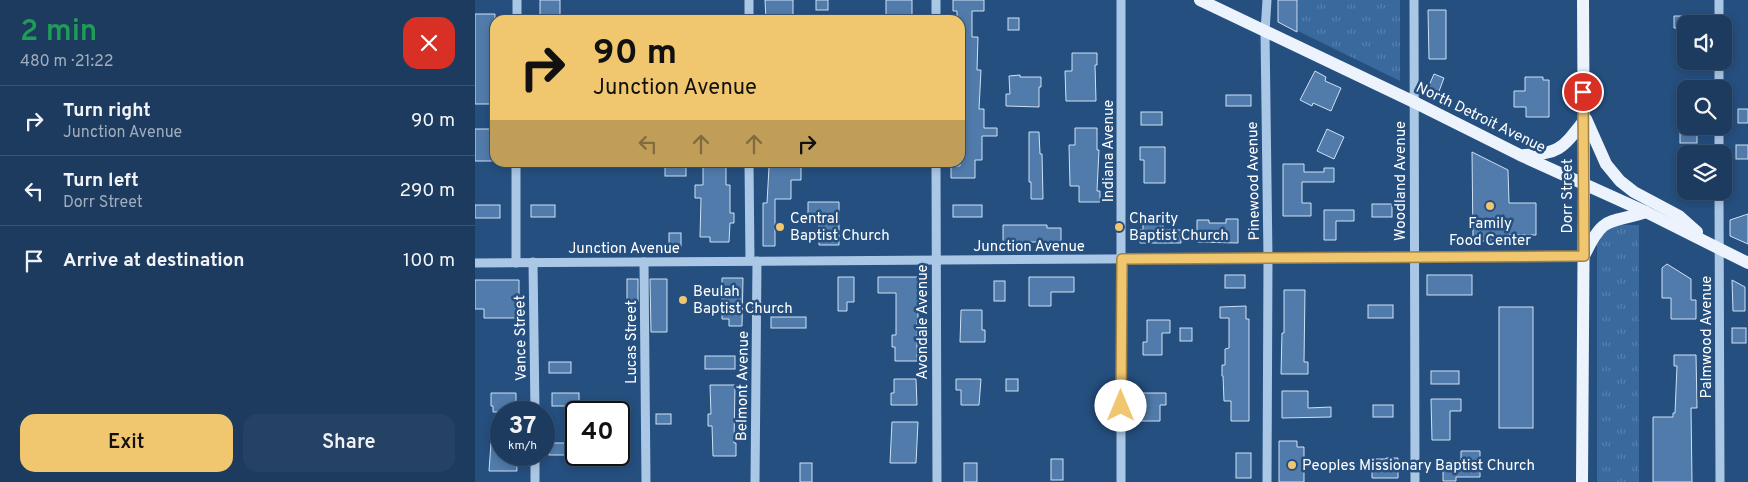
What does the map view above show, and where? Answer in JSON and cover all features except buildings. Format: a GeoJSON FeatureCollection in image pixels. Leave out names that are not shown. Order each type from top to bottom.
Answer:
{"type":"FeatureCollection","features":[{"type":"Feature","properties":{"kind":"main road","name":"North Detroit Avenue"},"geometry":{"type":"LineString","coordinates":[[1200,0],[1520,155],[1646,212],[1748,263]]}},
{"type":"Feature","properties":{"kind":"main road","name":"Dorr Street"},"geometry":{"type":"LineString","coordinates":[[1582,482],[1584,256],[1583,0]]}},
{"type":"Feature","properties":{"kind":"main road"},"geometry":{"type":"LineString","coordinates":[[1520,155],[1542,154],[1559,148],[1583,116],[1600,154],[1609,169],[1619,180],[1634,192],[1679,216],[1716,247]]}},
{"type":"Feature","properties":{"kind":"main road"},"geometry":{"type":"LineString","coordinates":[[1584,256],[1592,239],[1601,227],[1609,221],[1632,217],[1646,212]]}},
{"type":"Feature","properties":{"kind":"street"},"geometry":{"type":"LineString","coordinates":[[517,0],[517,15]]}},
{"type":"Feature","properties":{"kind":"street"},"geometry":{"type":"LineString","coordinates":[[749,0],[749,15]]}},
{"type":"Feature","properties":{"kind":"street"},"geometry":{"type":"LineString","coordinates":[[936,0],[936,15]]}},
{"type":"Feature","properties":{"kind":"street","name":"Indiana Avenue"},"geometry":{"type":"LineString","coordinates":[[1121,0],[1121,482]]}},
{"type":"Feature","properties":{"kind":"street","name":"Pinewood Avenue"},"geometry":{"type":"LineString","coordinates":[[1267,0],[1265,32],[1268,258],[1267,482]]}},
{"type":"Feature","properties":{"kind":"street","name":"Woodland Avenue"},"geometry":{"type":"LineString","coordinates":[[1414,0],[1415,482]]}},
{"type":"Feature","properties":{"kind":"street"},"geometry":{"type":"LineString","coordinates":[[1719,0],[1719,15]]}},
{"type":"Feature","properties":{"kind":"street"},"geometry":{"type":"LineString","coordinates":[[516,167],[516,262]]}},
{"type":"Feature","properties":{"kind":"street","name":"Belmont Avenue"},"geometry":{"type":"LineString","coordinates":[[749,167],[753,261],[755,482]]}},
{"type":"Feature","properties":{"kind":"street","name":"Avondale Avenue"},"geometry":{"type":"LineString","coordinates":[[936,167],[937,482]]}},
{"type":"Feature","properties":{"kind":"street","name":"Palmwood Avenue"},"geometry":{"type":"LineString","coordinates":[[1719,200],[1716,247],[1720,482]]}},
{"type":"Feature","properties":{"kind":"street","name":"Junction Avenue"},"geometry":{"type":"LineString","coordinates":[[475,263],[1584,256]]}},
{"type":"Feature","properties":{"kind":"street","name":"Vance Street"},"geometry":{"type":"LineString","coordinates":[[533,262],[535,401]]}},
{"type":"Feature","properties":{"kind":"street","name":"Lucas Street"},"geometry":{"type":"LineString","coordinates":[[644,262],[646,482]]}},
{"type":"Feature","properties":{"kind":"street"},"geometry":{"type":"LineString","coordinates":[[535,466],[535,482]]}},
{"type":"Feature","properties":{"kind":"green space"},"geometry":{"type":"Polygon","coordinates":[[[1298,0],[1400,0],[1400,81],[1298,31],[1298,0]]]}},
{"type":"Feature","properties":{"kind":"green space"},"geometry":{"type":"Polygon","coordinates":[[[1619,225],[1639,225],[1639,482],[1597,482],[1597,244],[1604,232],[1619,225]]]}},
{"type":"Feature","properties":{"kind":"place","name":"Family Food Center"},"geometry":{"type":"Point","coordinates":[1490,206]}},
{"type":"Feature","properties":{"kind":"place","name":"Central Baptist Church"},"geometry":{"type":"Point","coordinates":[780,227]}},
{"type":"Feature","properties":{"kind":"place","name":"Charity Baptist Church"},"geometry":{"type":"Point","coordinates":[1119,227]}},
{"type":"Feature","properties":{"kind":"place","name":"Beulah Baptist Church"},"geometry":{"type":"Point","coordinates":[683,300]}},
{"type":"Feature","properties":{"kind":"place","name":"Peoples Missionary Baptist Church"},"geometry":{"type":"Point","coordinates":[1292,465]}},
{"type":"Feature","properties":{"kind":"route"},"geometry":{"type":"LineString","coordinates":[[1121,406],[1122,259],[1584,256],[1583,92]]}}]}
